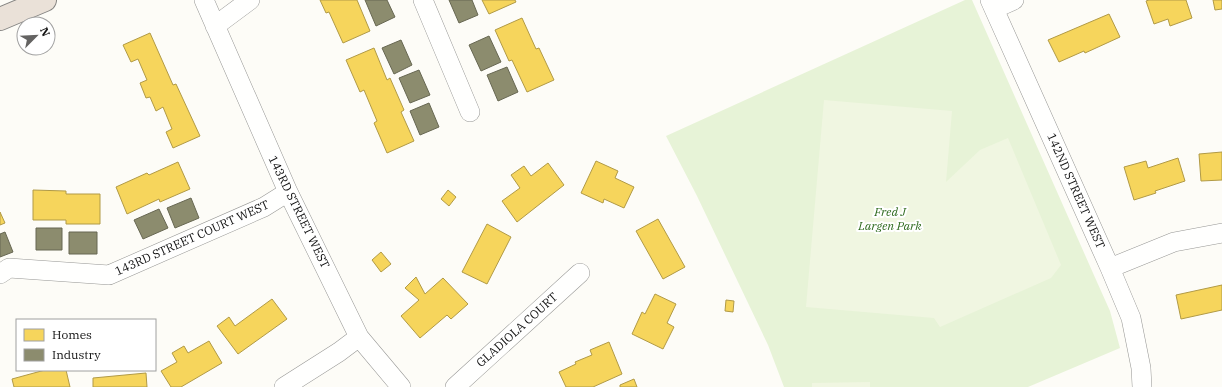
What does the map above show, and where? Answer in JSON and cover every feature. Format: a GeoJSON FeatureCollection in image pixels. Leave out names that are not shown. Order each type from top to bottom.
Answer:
{"type":"FeatureCollection","features":[{"type":"Feature","properties":{"kind":"highway"},"geometry":{"type":"LineString","coordinates":[[0,19],[45,0]]}},
{"type":"Feature","properties":{"kind":"street","name":"143RD STREET WEST"},"geometry":{"type":"LineString","coordinates":[[204,0],[214,26],[288,192],[360,337],[401,387]]}},
{"type":"Feature","properties":{"kind":"street"},"geometry":{"type":"LineString","coordinates":[[214,26],[250,0]]}},
{"type":"Feature","properties":{"kind":"street"},"geometry":{"type":"LineString","coordinates":[[423,0],[470,112]]}},
{"type":"Feature","properties":{"kind":"street"},"geometry":{"type":"LineString","coordinates":[[992,4],[1014,0]]}},
{"type":"Feature","properties":{"kind":"street","name":"142ND STREET WEST"},"geometry":{"type":"LineString","coordinates":[[992,4],[1131,318],[1141,368],[1142,387]]}},
{"type":"Feature","properties":{"kind":"street","name":"143RD STREET COURT WEST"},"geometry":{"type":"LineString","coordinates":[[0,274],[9,268],[109,275],[258,209],[288,192]]}},
{"type":"Feature","properties":{"kind":"street"},"geometry":{"type":"LineString","coordinates":[[1110,268],[1174,242],[1222,233]]}},
{"type":"Feature","properties":{"kind":"street","name":"GLADIOLA COURT"},"geometry":{"type":"LineString","coordinates":[[455,387],[580,273]]}},
{"type":"Feature","properties":{"kind":"street"},"geometry":{"type":"LineString","coordinates":[[284,387],[360,337]]}},
{"type":"Feature","properties":{"kind":"green space","name":"Fred J Largen Park"},"geometry":{"type":"Polygon","coordinates":[[[965,0],[972,0],[1110,311],[1120,348],[1028,387],[784,387],[768,345],[697,196],[666,136],[965,0]]]}},
{"type":"Feature","properties":{"kind":"green space"},"geometry":{"type":"Polygon","coordinates":[[[824,100],[952,111],[946,182],[980,150],[1008,138],[1061,265],[1051,278],[940,327],[934,318],[806,307],[824,100]]]}},
{"type":"Feature","properties":{"kind":"green space"},"geometry":{"type":"Polygon","coordinates":[[[870,382],[870,387],[812,387],[812,383],[870,382]]]}},
{"type":"Feature","properties":{"kind":"building: Homes"},"geometry":{"type":"Polygon","coordinates":[[[320,0],[357,0],[370,31],[343,43],[329,12],[326,13],[320,0]]]}},
{"type":"Feature","properties":{"kind":"building: Homes"},"geometry":{"type":"Polygon","coordinates":[[[482,0],[515,0],[516,2],[489,14],[482,0]]]}},
{"type":"Feature","properties":{"kind":"building: Homes"},"geometry":{"type":"Polygon","coordinates":[[[1186,0],[1192,18],[1170,26],[1168,19],[1154,24],[1146,1],[1186,0]]]}},
{"type":"Feature","properties":{"kind":"building: Homes"},"geometry":{"type":"Polygon","coordinates":[[[1213,0],[1222,0],[1222,9],[1215,10],[1213,0]]]}},
{"type":"Feature","properties":{"kind":"building: Homes"},"geometry":{"type":"Polygon","coordinates":[[[1109,14],[1120,37],[1085,53],[1084,51],[1059,62],[1048,40],[1109,14]]]}},
{"type":"Feature","properties":{"kind":"building: Homes"},"geometry":{"type":"Polygon","coordinates":[[[522,18],[536,49],[539,48],[554,80],[527,92],[512,60],[509,61],[495,30],[522,18]]]}},
{"type":"Feature","properties":{"kind":"building: Homes"},"geometry":{"type":"Polygon","coordinates":[[[150,33],[173,85],[176,84],[200,136],[173,148],[166,132],[172,129],[163,107],[156,111],[150,97],[146,98],[140,83],[147,80],[138,59],[131,62],[123,45],[150,33]]]}},
{"type":"Feature","properties":{"kind":"building: Homes"},"geometry":{"type":"Polygon","coordinates":[[[374,48],[387,80],[390,78],[404,110],[401,112],[414,141],[387,153],[374,123],[377,121],[364,90],[360,92],[346,60],[374,48]]]}},
{"type":"Feature","properties":{"kind":"building: Homes"},"geometry":{"type":"Polygon","coordinates":[[[1222,152],[1222,180],[1201,181],[1199,154],[1222,152]]]}},
{"type":"Feature","properties":{"kind":"building: Homes"},"geometry":{"type":"Polygon","coordinates":[[[1178,158],[1185,181],[1134,200],[1124,167],[1146,161],[1148,168],[1178,158]]]}},
{"type":"Feature","properties":{"kind":"building: Homes"},"geometry":{"type":"Polygon","coordinates":[[[596,161],[618,171],[615,178],[634,187],[624,208],[604,199],[603,203],[581,193],[596,161]]]}},
{"type":"Feature","properties":{"kind":"building: Homes"},"geometry":{"type":"Polygon","coordinates":[[[178,162],[190,189],[160,202],[159,199],[127,214],[116,187],[147,173],[149,175],[178,162]]]}},
{"type":"Feature","properties":{"kind":"building: Homes"},"geometry":{"type":"Polygon","coordinates":[[[548,163],[564,185],[517,222],[502,201],[520,188],[511,175],[524,166],[531,176],[548,163]]]}},
{"type":"Feature","properties":{"kind":"building: Homes"},"geometry":{"type":"Polygon","coordinates":[[[33,190],[66,191],[66,194],[100,194],[100,224],[66,224],[66,220],[33,220],[33,190]]]}},
{"type":"Feature","properties":{"kind":"building: Homes"},"geometry":{"type":"Polygon","coordinates":[[[448,190],[456,197],[449,206],[441,199],[448,190]]]}},
{"type":"Feature","properties":{"kind":"building: Homes"},"geometry":{"type":"Polygon","coordinates":[[[0,212],[5,223],[0,225],[0,212]]]}},
{"type":"Feature","properties":{"kind":"building: Homes"},"geometry":{"type":"Polygon","coordinates":[[[658,219],[685,267],[663,279],[636,231],[658,219]]]}},
{"type":"Feature","properties":{"kind":"building: Homes"},"geometry":{"type":"Polygon","coordinates":[[[487,224],[511,237],[487,284],[462,272],[487,224]]]}},
{"type":"Feature","properties":{"kind":"building: Homes"},"geometry":{"type":"Polygon","coordinates":[[[381,252],[391,264],[381,272],[372,260],[381,252]]]}},
{"type":"Feature","properties":{"kind":"building: Homes"},"geometry":{"type":"Polygon","coordinates":[[[416,277],[425,294],[443,278],[468,304],[451,319],[447,315],[420,338],[401,316],[419,300],[405,288],[416,277]]]}},
{"type":"Feature","properties":{"kind":"building: Homes"},"geometry":{"type":"Polygon","coordinates":[[[1222,285],[1222,310],[1181,319],[1176,295],[1222,285]]]}},
{"type":"Feature","properties":{"kind":"building: Homes"},"geometry":{"type":"Polygon","coordinates":[[[655,294],[676,304],[667,323],[674,327],[663,349],[632,334],[642,312],[645,314],[655,294]]]}},
{"type":"Feature","properties":{"kind":"building: Homes"},"geometry":{"type":"Polygon","coordinates":[[[272,299],[287,319],[238,354],[217,326],[229,317],[235,326],[272,299]]]}},
{"type":"Feature","properties":{"kind":"building: Homes"},"geometry":{"type":"Polygon","coordinates":[[[726,300],[734,301],[733,312],[725,311],[726,300]]]}},
{"type":"Feature","properties":{"kind":"building: Homes"},"geometry":{"type":"Polygon","coordinates":[[[209,341],[222,363],[181,387],[171,387],[161,371],[177,362],[172,353],[184,346],[188,353],[209,341]]]}},
{"type":"Feature","properties":{"kind":"building: Homes"},"geometry":{"type":"Polygon","coordinates":[[[609,342],[622,374],[593,387],[566,387],[559,372],[576,364],[575,362],[592,355],[590,350],[609,342]]]}},
{"type":"Feature","properties":{"kind":"building: Homes"},"geometry":{"type":"Polygon","coordinates":[[[41,371],[66,371],[70,387],[14,387],[12,379],[41,371]]]}},
{"type":"Feature","properties":{"kind":"building: Homes"},"geometry":{"type":"Polygon","coordinates":[[[146,373],[147,387],[93,387],[93,378],[146,373]]]}},
{"type":"Feature","properties":{"kind":"building: Homes"},"geometry":{"type":"Polygon","coordinates":[[[634,379],[637,387],[620,387],[620,385],[634,379]]]}},
{"type":"Feature","properties":{"kind":"building: Industry"},"geometry":{"type":"Polygon","coordinates":[[[365,0],[387,0],[395,17],[376,26],[365,0]]]}},
{"type":"Feature","properties":{"kind":"building: Industry"},"geometry":{"type":"Polygon","coordinates":[[[449,0],[472,0],[478,15],[459,23],[449,0]]]}},
{"type":"Feature","properties":{"kind":"building: Industry"},"geometry":{"type":"Polygon","coordinates":[[[489,36],[501,62],[481,71],[469,45],[489,36]]]}},
{"type":"Feature","properties":{"kind":"building: Industry"},"geometry":{"type":"Polygon","coordinates":[[[401,40],[412,65],[394,74],[382,48],[401,40]]]}},
{"type":"Feature","properties":{"kind":"building: Industry"},"geometry":{"type":"Polygon","coordinates":[[[507,67],[518,92],[498,101],[487,75],[507,67]]]}},
{"type":"Feature","properties":{"kind":"building: Industry"},"geometry":{"type":"Polygon","coordinates":[[[419,70],[430,95],[410,103],[399,78],[419,70]]]}},
{"type":"Feature","properties":{"kind":"building: Industry"},"geometry":{"type":"Polygon","coordinates":[[[429,103],[439,127],[420,135],[410,111],[429,103]]]}},
{"type":"Feature","properties":{"kind":"building: Industry"},"geometry":{"type":"Polygon","coordinates":[[[191,198],[199,218],[175,228],[167,208],[191,198]]]}},
{"type":"Feature","properties":{"kind":"building: Industry"},"geometry":{"type":"Polygon","coordinates":[[[159,209],[168,228],[143,239],[134,220],[159,209]]]}},
{"type":"Feature","properties":{"kind":"building: Industry"},"geometry":{"type":"Polygon","coordinates":[[[36,228],[62,228],[62,250],[36,250],[36,228]]]}},
{"type":"Feature","properties":{"kind":"building: Industry"},"geometry":{"type":"Polygon","coordinates":[[[5,232],[13,252],[0,257],[0,234],[5,232]]]}},
{"type":"Feature","properties":{"kind":"building: Industry"},"geometry":{"type":"Polygon","coordinates":[[[69,232],[97,232],[97,254],[69,254],[69,232]]]}}]}
